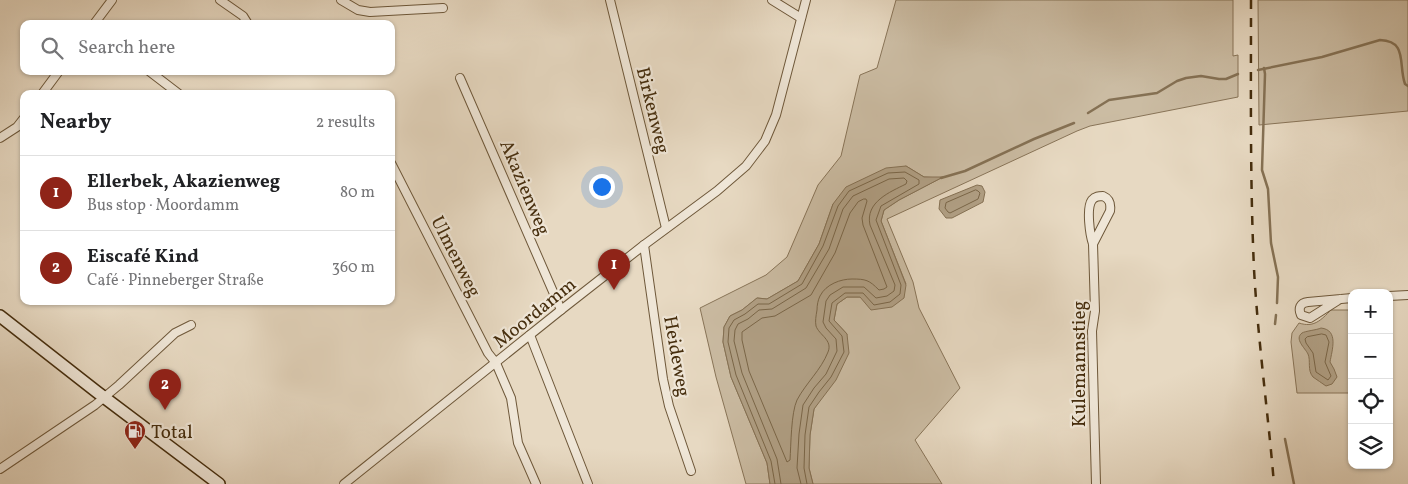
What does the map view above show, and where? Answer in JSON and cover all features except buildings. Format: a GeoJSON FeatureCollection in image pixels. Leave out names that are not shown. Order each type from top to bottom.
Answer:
{"type":"FeatureCollection","features":[{"type":"Feature","properties":{"kind":"main road"},"geometry":{"type":"LineString","coordinates":[[0,316],[219,484]]}},
{"type":"Feature","properties":{"kind":"street"},"geometry":{"type":"LineString","coordinates":[[97,20],[112,0]]}},
{"type":"Feature","properties":{"kind":"street"},"geometry":{"type":"LineString","coordinates":[[220,0],[243,16],[246,20]]}},
{"type":"Feature","properties":{"kind":"street"},"geometry":{"type":"LineString","coordinates":[[341,0],[358,10],[370,12],[443,8]]}},
{"type":"Feature","properties":{"kind":"street","name":"Birkenweg"},"geometry":{"type":"LineString","coordinates":[[610,0],[666,228]]}},
{"type":"Feature","properties":{"kind":"street"},"geometry":{"type":"LineString","coordinates":[[772,0],[801,18]]}},
{"type":"Feature","properties":{"kind":"street","name":"Moordamm"},"geometry":{"type":"LineString","coordinates":[[344,484],[561,310],[666,228],[717,191],[752,160],[765,141],[776,115],[806,0]]}},
{"type":"Feature","properties":{"kind":"street"},"geometry":{"type":"LineString","coordinates":[[45,90],[56,75]]}},
{"type":"Feature","properties":{"kind":"street"},"geometry":{"type":"LineString","coordinates":[[154,75],[174,90]]}},
{"type":"Feature","properties":{"kind":"street","name":"Akazienweg"},"geometry":{"type":"LineString","coordinates":[[460,78],[561,310]]}},
{"type":"Feature","properties":{"kind":"street"},"geometry":{"type":"LineString","coordinates":[[0,138],[20,123]]}},
{"type":"Feature","properties":{"kind":"street","name":"Ulmenweg"},"geometry":{"type":"LineString","coordinates":[[395,171],[488,353],[496,363],[511,398],[518,443],[536,484]]}},
{"type":"Feature","properties":{"kind":"street","name":"Kulemannstieg"},"geometry":{"type":"LineString","coordinates":[[1093,244],[1110,211],[1110,201],[1103,196],[1095,197],[1090,207],[1095,311],[1092,331],[1096,484]]}},
{"type":"Feature","properties":{"kind":"street","name":"Heideweg"},"geometry":{"type":"LineString","coordinates":[[644,245],[663,379],[669,406],[691,470]]}},
{"type":"Feature","properties":{"kind":"street"},"geometry":{"type":"LineString","coordinates":[[1393,296],[1408,295]]}},
{"type":"Feature","properties":{"kind":"street"},"geometry":{"type":"LineString","coordinates":[[1340,299],[1310,318],[1305,318],[1299,310],[1303,303],[1340,299],[1348,298]]}},
{"type":"Feature","properties":{"kind":"street"},"geometry":{"type":"LineString","coordinates":[[0,468],[105,398],[175,333],[191,325]]}},
{"type":"Feature","properties":{"kind":"street"},"geometry":{"type":"LineString","coordinates":[[530,335],[588,484]]}},
{"type":"Feature","properties":{"kind":"shaded area"},"geometry":{"type":"Polygon","coordinates":[[[896,0],[1233,0],[1233,56],[1238,55],[1238,97],[1090,126],[887,219],[913,282],[919,308],[960,388],[915,440],[942,484],[813,484],[809,468],[810,435],[814,409],[823,395],[847,334],[834,320],[837,304],[847,297],[861,297],[906,284],[881,221],[884,210],[941,178],[924,177],[906,166],[833,204],[819,244],[798,281],[767,299],[757,298],[742,310],[730,316],[724,327],[723,342],[731,377],[767,463],[770,484],[746,484],[716,377],[700,308],[766,275],[787,257],[818,185],[841,156],[860,75],[877,68],[896,0]]]}},
{"type":"Feature","properties":{"kind":"shaded area"},"geometry":{"type":"Polygon","coordinates":[[[1258,0],[1408,0],[1408,111],[1259,125],[1258,0]]]}},
{"type":"Feature","properties":{"kind":"shaded area"},"geometry":{"type":"Polygon","coordinates":[[[1331,310],[1348,310],[1348,393],[1297,393],[1291,342],[1292,333],[1299,323],[1313,324],[1331,310]]]}},
{"type":"Feature","properties":{"kind":"water"},"geometry":{"type":"Polygon","coordinates":[[[906,166],[924,177],[943,177],[884,210],[881,221],[906,285],[904,298],[892,307],[871,310],[860,297],[847,297],[837,304],[834,320],[847,334],[849,353],[836,380],[814,409],[810,435],[809,468],[813,484],[770,484],[767,463],[731,377],[723,342],[724,327],[730,316],[742,310],[757,298],[767,299],[798,281],[819,244],[833,204],[846,187],[886,168],[906,166]]]}},
{"type":"Feature","properties":{"kind":"water"},"geometry":{"type":"Polygon","coordinates":[[[977,185],[982,186],[985,192],[983,202],[952,218],[946,218],[939,209],[940,200],[977,185]]]}},
{"type":"Feature","properties":{"kind":"water"},"geometry":{"type":"Polygon","coordinates":[[[1321,328],[1330,332],[1332,336],[1333,346],[1330,362],[1337,377],[1332,384],[1326,386],[1311,374],[1308,354],[1299,338],[1304,332],[1321,328]]]}},
{"type":"Feature","properties":{"kind":"waterway"},"geometry":{"type":"LineString","coordinates":[[1258,70],[1322,57],[1380,40],[1395,44],[1400,55],[1405,84],[1408,86]]}},
{"type":"Feature","properties":{"kind":"waterway"},"geometry":{"type":"LineString","coordinates":[[1264,68],[1262,170],[1268,189],[1271,243],[1278,277],[1277,303]]}},
{"type":"Feature","properties":{"kind":"waterway"},"geometry":{"type":"LineString","coordinates":[[1088,113],[1109,100],[1157,93],[1186,78],[1201,76],[1226,79],[1238,74]]}},
{"type":"Feature","properties":{"kind":"waterway"},"geometry":{"type":"LineString","coordinates":[[941,178],[965,171],[1074,123]]}},
{"type":"Feature","properties":{"kind":"waterway"},"geometry":{"type":"LineString","coordinates":[[1275,324],[1276,315]]}},
{"type":"Feature","properties":{"kind":"waterway"},"geometry":{"type":"LineString","coordinates":[[1285,439],[1294,484]]}},
{"type":"Feature","properties":{"kind":"railway"},"geometry":{"type":"LineString","coordinates":[[1251,0],[1251,169],[1254,269],[1274,484]]}},
{"type":"Feature","properties":{"kind":"place","name":"Ellerbek, Akazienweg"},"geometry":{"type":"Point","coordinates":[614,290]}},
{"type":"Feature","properties":{"kind":"place","name":"Eiscafé Kind"},"geometry":{"type":"Point","coordinates":[165,410]}},
{"type":"Feature","properties":{"kind":"place","name":"Total"},"geometry":{"type":"Point","coordinates":[135,450]}}]}
